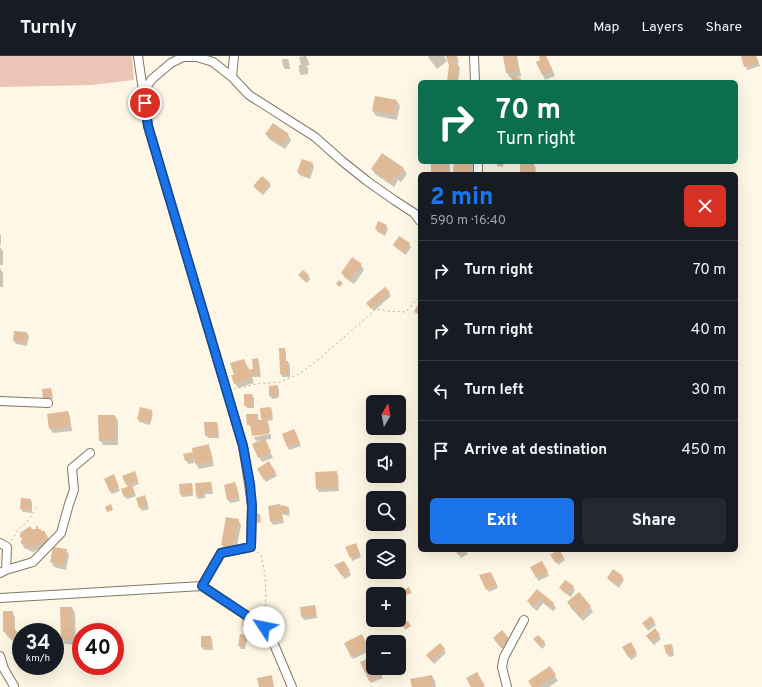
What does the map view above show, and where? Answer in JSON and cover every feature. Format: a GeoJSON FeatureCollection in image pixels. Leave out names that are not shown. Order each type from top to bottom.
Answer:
{"type":"FeatureCollection","features":[{"type":"Feature","properties":{"kind":"street"},"geometry":{"type":"LineString","coordinates":[[138,56],[148,126],[243,446],[250,484],[252,506],[251,547],[221,553],[202,586]]}},
{"type":"Feature","properties":{"kind":"street"},"geometry":{"type":"LineString","coordinates":[[232,77],[234,56]]}},
{"type":"Feature","properties":{"kind":"street"},"geometry":{"type":"LineString","coordinates":[[474,56],[475,80]]}},
{"type":"Feature","properties":{"kind":"street"},"geometry":{"type":"LineString","coordinates":[[143,92],[152,79],[171,63],[183,57],[197,57],[213,62],[232,77],[249,95],[315,137],[367,181],[414,213],[418,218]]}},
{"type":"Feature","properties":{"kind":"street"},"geometry":{"type":"LineString","coordinates":[[0,402],[48,403]]}},
{"type":"Feature","properties":{"kind":"street"},"geometry":{"type":"LineString","coordinates":[[3,542],[7,547],[3,571],[33,562],[61,533],[74,490],[72,468],[90,454]]}},
{"type":"Feature","properties":{"kind":"street"},"geometry":{"type":"LineString","coordinates":[[0,598],[202,586],[268,630],[292,687]]}},
{"type":"Feature","properties":{"kind":"street"},"geometry":{"type":"LineString","coordinates":[[506,687],[502,667],[504,657],[524,620]]}},
{"type":"Feature","properties":{"kind":"street"},"geometry":{"type":"LineString","coordinates":[[0,656],[4,670],[14,686]]}},
{"type":"Feature","properties":{"kind":"path"},"geometry":{"type":"LineString","coordinates":[[227,390],[257,384],[280,382],[299,374],[318,360],[376,309],[406,312],[416,300],[418,300]]}},
{"type":"Feature","properties":{"kind":"path"},"geometry":{"type":"LineString","coordinates":[[3,542],[13,539],[17,531],[27,522],[38,506]]}},
{"type":"Feature","properties":{"kind":"path"},"geometry":{"type":"LineString","coordinates":[[251,547],[261,555],[265,575],[266,595],[264,627]]}},
{"type":"Feature","properties":{"kind":"shaded area"},"geometry":{"type":"Polygon","coordinates":[[[0,56],[132,56],[134,80],[92,85],[0,87],[0,56]]]}},
{"type":"Feature","properties":{"kind":"building"},"geometry":{"type":"Polygon","coordinates":[[[446,56],[457,56],[458,60],[449,62],[458,64],[456,80],[447,80],[449,65],[446,56]]]}},
{"type":"Feature","properties":{"kind":"building"},"geometry":{"type":"Polygon","coordinates":[[[503,56],[516,56],[519,71],[506,73],[503,56]]]}},
{"type":"Feature","properties":{"kind":"building"},"geometry":{"type":"Polygon","coordinates":[[[539,56],[546,56],[553,71],[542,75],[536,62],[540,60],[539,56]]]}},
{"type":"Feature","properties":{"kind":"building"},"geometry":{"type":"Polygon","coordinates":[[[741,56],[756,56],[759,63],[744,67],[741,56]]]}},
{"type":"Feature","properties":{"kind":"building"},"geometry":{"type":"Polygon","coordinates":[[[512,76],[521,78],[520,80],[511,80],[512,76]]]}},
{"type":"Feature","properties":{"kind":"building"},"geometry":{"type":"Polygon","coordinates":[[[375,96],[397,100],[394,115],[372,111],[375,96]]]}},
{"type":"Feature","properties":{"kind":"building"},"geometry":{"type":"Polygon","coordinates":[[[273,123],[289,134],[282,145],[265,134],[273,123]]]}},
{"type":"Feature","properties":{"kind":"building"},"geometry":{"type":"Polygon","coordinates":[[[382,153],[404,168],[398,177],[395,175],[391,182],[371,169],[382,153]]]}},
{"type":"Feature","properties":{"kind":"building"},"geometry":{"type":"Polygon","coordinates":[[[302,159],[313,163],[308,177],[297,172],[302,159]]]}},
{"type":"Feature","properties":{"kind":"building"},"geometry":{"type":"Polygon","coordinates":[[[431,164],[448,164],[447,171],[431,172],[431,164]]]}},
{"type":"Feature","properties":{"kind":"building"},"geometry":{"type":"Polygon","coordinates":[[[454,164],[472,164],[472,172],[453,172],[454,164]]]}},
{"type":"Feature","properties":{"kind":"building"},"geometry":{"type":"Polygon","coordinates":[[[497,164],[503,164],[503,167],[497,166],[497,164]]]}},
{"type":"Feature","properties":{"kind":"building"},"geometry":{"type":"Polygon","coordinates":[[[520,164],[534,164],[534,172],[520,172],[520,164]]]}},
{"type":"Feature","properties":{"kind":"building"},"geometry":{"type":"Polygon","coordinates":[[[262,176],[270,183],[261,193],[253,186],[262,176]]]}},
{"type":"Feature","properties":{"kind":"building"},"geometry":{"type":"Polygon","coordinates":[[[378,221],[387,225],[383,233],[375,229],[378,221]]]}},
{"type":"Feature","properties":{"kind":"building"},"geometry":{"type":"Polygon","coordinates":[[[399,236],[410,243],[404,252],[393,245],[399,236]]]}},
{"type":"Feature","properties":{"kind":"building"},"geometry":{"type":"Polygon","coordinates":[[[352,257],[362,264],[350,280],[341,273],[352,257]]]}},
{"type":"Feature","properties":{"kind":"building"},"geometry":{"type":"Polygon","coordinates":[[[303,270],[309,275],[305,281],[298,275],[303,270]]]}},
{"type":"Feature","properties":{"kind":"building"},"geometry":{"type":"Polygon","coordinates":[[[339,280],[343,283],[340,287],[336,284],[339,280]]]}},
{"type":"Feature","properties":{"kind":"building"},"geometry":{"type":"Polygon","coordinates":[[[385,287],[390,292],[371,309],[366,303],[385,287]]]}},
{"type":"Feature","properties":{"kind":"building"},"geometry":{"type":"Polygon","coordinates":[[[418,304],[418,314],[414,312],[418,304]]]}},
{"type":"Feature","properties":{"kind":"building"},"geometry":{"type":"Polygon","coordinates":[[[14,331],[27,332],[26,343],[13,341],[14,331]]]}},
{"type":"Feature","properties":{"kind":"building"},"geometry":{"type":"Polygon","coordinates":[[[279,348],[285,348],[285,361],[288,361],[289,374],[280,374],[279,348]]]}},
{"type":"Feature","properties":{"kind":"building"},"geometry":{"type":"Polygon","coordinates":[[[258,358],[259,374],[251,374],[252,378],[234,384],[231,375],[234,375],[230,363],[244,359],[250,373],[250,369],[253,369],[252,359],[258,358]]]}},
{"type":"Feature","properties":{"kind":"building"},"geometry":{"type":"Polygon","coordinates":[[[278,385],[278,394],[269,396],[269,386],[278,385]]]}},
{"type":"Feature","properties":{"kind":"building"},"geometry":{"type":"Polygon","coordinates":[[[51,388],[52,396],[48,396],[49,399],[43,400],[42,389],[51,388]]]}},
{"type":"Feature","properties":{"kind":"building"},"geometry":{"type":"Polygon","coordinates":[[[244,394],[252,394],[253,405],[244,406],[244,394]]]}},
{"type":"Feature","properties":{"kind":"building"},"geometry":{"type":"Polygon","coordinates":[[[140,407],[152,410],[149,423],[137,419],[140,407]]]}},
{"type":"Feature","properties":{"kind":"building"},"geometry":{"type":"Polygon","coordinates":[[[271,407],[272,417],[261,419],[260,408],[271,407]]]}},
{"type":"Feature","properties":{"kind":"building"},"geometry":{"type":"Polygon","coordinates":[[[68,411],[70,426],[49,429],[47,414],[68,411]]]}},
{"type":"Feature","properties":{"kind":"building"},"geometry":{"type":"Polygon","coordinates":[[[246,414],[258,414],[258,420],[267,419],[269,434],[252,436],[250,425],[257,424],[247,425],[246,414]]]}},
{"type":"Feature","properties":{"kind":"building"},"geometry":{"type":"Polygon","coordinates":[[[98,415],[115,415],[116,440],[99,441],[98,415]]]}},
{"type":"Feature","properties":{"kind":"building"},"geometry":{"type":"Polygon","coordinates":[[[204,422],[217,422],[218,435],[205,436],[204,422]]]}},
{"type":"Feature","properties":{"kind":"building"},"geometry":{"type":"Polygon","coordinates":[[[294,429],[300,443],[287,447],[282,434],[294,429]]]}},
{"type":"Feature","properties":{"kind":"building"},"geometry":{"type":"Polygon","coordinates":[[[265,438],[271,452],[258,458],[252,444],[265,438]]]}},
{"type":"Feature","properties":{"kind":"building"},"geometry":{"type":"Polygon","coordinates":[[[209,444],[212,461],[195,464],[192,448],[209,444]]]}},
{"type":"Feature","properties":{"kind":"building"},"geometry":{"type":"Polygon","coordinates":[[[193,452],[192,459],[185,461],[183,454],[193,452]]]}},
{"type":"Feature","properties":{"kind":"building"},"geometry":{"type":"Polygon","coordinates":[[[269,461],[276,473],[264,480],[257,469],[269,461]]]}},
{"type":"Feature","properties":{"kind":"building"},"geometry":{"type":"Polygon","coordinates":[[[135,471],[138,481],[126,485],[122,476],[135,471]]]}},
{"type":"Feature","properties":{"kind":"building"},"geometry":{"type":"Polygon","coordinates":[[[337,471],[337,488],[316,489],[315,472],[337,471]]]}},
{"type":"Feature","properties":{"kind":"building"},"geometry":{"type":"Polygon","coordinates":[[[114,474],[119,487],[110,492],[104,479],[114,474]]]}},
{"type":"Feature","properties":{"kind":"building"},"geometry":{"type":"Polygon","coordinates":[[[211,482],[212,491],[203,491],[204,496],[196,496],[195,483],[211,482]]]}},
{"type":"Feature","properties":{"kind":"building"},"geometry":{"type":"Polygon","coordinates":[[[235,482],[239,497],[227,500],[224,485],[235,482]]]}},
{"type":"Feature","properties":{"kind":"building"},"geometry":{"type":"Polygon","coordinates":[[[192,483],[193,493],[180,495],[179,484],[192,483]]]}},
{"type":"Feature","properties":{"kind":"building"},"geometry":{"type":"Polygon","coordinates":[[[132,485],[135,493],[124,497],[121,489],[132,485]]]}},
{"type":"Feature","properties":{"kind":"building"},"geometry":{"type":"Polygon","coordinates":[[[145,495],[148,505],[139,508],[136,498],[145,495]]]}},
{"type":"Feature","properties":{"kind":"building"},"geometry":{"type":"Polygon","coordinates":[[[21,498],[31,499],[30,510],[20,509],[21,498]]]}},
{"type":"Feature","properties":{"kind":"building"},"geometry":{"type":"Polygon","coordinates":[[[111,504],[113,510],[107,512],[105,507],[111,504]]]}},
{"type":"Feature","properties":{"kind":"building"},"geometry":{"type":"Polygon","coordinates":[[[280,504],[281,508],[281,505],[289,507],[287,514],[281,512],[283,520],[270,522],[268,506],[280,504]]]}},
{"type":"Feature","properties":{"kind":"building"},"geometry":{"type":"Polygon","coordinates":[[[255,513],[260,514],[261,522],[257,523],[255,513]]]}},
{"type":"Feature","properties":{"kind":"building"},"geometry":{"type":"Polygon","coordinates":[[[226,517],[239,519],[233,548],[221,545],[226,517]]]}},
{"type":"Feature","properties":{"kind":"building"},"geometry":{"type":"Polygon","coordinates":[[[30,526],[32,529],[36,529],[36,526],[38,526],[38,529],[45,531],[45,535],[47,535],[47,546],[43,546],[43,543],[40,542],[40,546],[33,545],[33,547],[21,544],[21,540],[24,540],[24,538],[20,537],[20,533],[30,526]]]}},
{"type":"Feature","properties":{"kind":"building"},"geometry":{"type":"Polygon","coordinates":[[[356,543],[360,554],[350,558],[345,547],[356,543]]]}},
{"type":"Feature","properties":{"kind":"building"},"geometry":{"type":"Polygon","coordinates":[[[53,547],[67,549],[64,565],[50,562],[53,547]]]}},
{"type":"Feature","properties":{"kind":"building"},"geometry":{"type":"Polygon","coordinates":[[[456,552],[464,552],[458,555],[456,552]]]}},
{"type":"Feature","properties":{"kind":"building"},"geometry":{"type":"Polygon","coordinates":[[[555,552],[560,552],[564,557],[556,563],[550,555],[555,552]]]}},
{"type":"Feature","properties":{"kind":"building"},"geometry":{"type":"Polygon","coordinates":[[[344,561],[350,571],[342,576],[334,565],[344,561]]]}},
{"type":"Feature","properties":{"kind":"building"},"geometry":{"type":"Polygon","coordinates":[[[542,561],[548,572],[536,578],[530,567],[542,561]]]}},
{"type":"Feature","properties":{"kind":"building"},"geometry":{"type":"Polygon","coordinates":[[[613,569],[623,576],[617,585],[607,578],[613,569]]]}},
{"type":"Feature","properties":{"kind":"building"},"geometry":{"type":"Polygon","coordinates":[[[491,572],[497,585],[486,590],[479,575],[491,572]]]}},
{"type":"Feature","properties":{"kind":"building"},"geometry":{"type":"Polygon","coordinates":[[[565,580],[574,586],[569,594],[559,588],[565,580]]]}},
{"type":"Feature","properties":{"kind":"building"},"geometry":{"type":"Polygon","coordinates":[[[409,587],[412,593],[406,595],[406,589],[409,587]]]}},
{"type":"Feature","properties":{"kind":"building"},"geometry":{"type":"Polygon","coordinates":[[[537,589],[554,603],[550,607],[540,599],[534,606],[527,601],[537,589]]]}},
{"type":"Feature","properties":{"kind":"building"},"geometry":{"type":"Polygon","coordinates":[[[579,592],[591,606],[580,617],[567,602],[579,592]]]}},
{"type":"Feature","properties":{"kind":"building"},"geometry":{"type":"Polygon","coordinates":[[[315,605],[316,615],[301,617],[300,607],[315,605]]]}},
{"type":"Feature","properties":{"kind":"building"},"geometry":{"type":"Polygon","coordinates":[[[60,607],[72,607],[72,640],[64,639],[64,623],[60,623],[60,607]]]}},
{"type":"Feature","properties":{"kind":"building"},"geometry":{"type":"Polygon","coordinates":[[[3,611],[13,611],[12,638],[3,631],[3,611]]]}},
{"type":"Feature","properties":{"kind":"building"},"geometry":{"type":"Polygon","coordinates":[[[243,616],[257,618],[255,628],[262,628],[262,635],[252,635],[252,627],[242,626],[243,616]]]}},
{"type":"Feature","properties":{"kind":"building"},"geometry":{"type":"Polygon","coordinates":[[[651,616],[655,622],[646,628],[642,623],[651,616]]]}},
{"type":"Feature","properties":{"kind":"building"},"geometry":{"type":"Polygon","coordinates":[[[408,621],[411,626],[405,630],[404,627],[406,627],[406,622],[408,621]]]}},
{"type":"Feature","properties":{"kind":"building"},"geometry":{"type":"Polygon","coordinates":[[[655,628],[660,635],[651,642],[646,636],[655,628]]]}},
{"type":"Feature","properties":{"kind":"building"},"geometry":{"type":"Polygon","coordinates":[[[502,630],[511,641],[501,648],[493,638],[502,630]]]}},
{"type":"Feature","properties":{"kind":"building"},"geometry":{"type":"Polygon","coordinates":[[[240,634],[245,635],[244,647],[238,646],[240,634]]]}},
{"type":"Feature","properties":{"kind":"building"},"geometry":{"type":"Polygon","coordinates":[[[362,634],[366,642],[366,650],[351,657],[344,643],[362,634]]]}},
{"type":"Feature","properties":{"kind":"building"},"geometry":{"type":"Polygon","coordinates":[[[538,635],[545,642],[540,646],[533,639],[538,635]]]}},
{"type":"Feature","properties":{"kind":"building"},"geometry":{"type":"Polygon","coordinates":[[[201,636],[211,636],[211,647],[201,647],[201,636]]]}},
{"type":"Feature","properties":{"kind":"building"},"geometry":{"type":"Polygon","coordinates":[[[631,642],[637,653],[628,657],[622,647],[631,642]]]}},
{"type":"Feature","properties":{"kind":"building"},"geometry":{"type":"Polygon","coordinates":[[[440,643],[445,649],[431,661],[426,655],[440,643]]]}},
{"type":"Feature","properties":{"kind":"building"},"geometry":{"type":"Polygon","coordinates":[[[672,644],[673,653],[666,654],[664,645],[672,644]]]}},
{"type":"Feature","properties":{"kind":"building"},"geometry":{"type":"Polygon","coordinates":[[[366,659],[366,675],[360,662],[366,659]]]}},
{"type":"Feature","properties":{"kind":"building"},"geometry":{"type":"Polygon","coordinates":[[[550,666],[556,675],[538,687],[532,687],[528,681],[550,666]]]}},
{"type":"Feature","properties":{"kind":"building"},"geometry":{"type":"Polygon","coordinates":[[[477,672],[485,686],[471,687],[466,678],[477,672]]]}},
{"type":"Feature","properties":{"kind":"building"},"geometry":{"type":"Polygon","coordinates":[[[272,675],[274,687],[259,687],[257,678],[272,675]]]}},
{"type":"Feature","properties":{"kind":"building"},"geometry":{"type":"Polygon","coordinates":[[[366,675],[382,675],[369,681],[366,675]]]}},
{"type":"Feature","properties":{"kind":"building"},"geometry":{"type":"Polygon","coordinates":[[[432,675],[434,683],[432,683],[433,687],[412,687],[410,679],[432,675]]]}},
{"type":"Feature","properties":{"kind":"route"},"geometry":{"type":"LineString","coordinates":[[145,103],[148,126],[243,446],[250,484],[252,506],[251,547],[221,553],[202,586],[264,627]]}}]}
